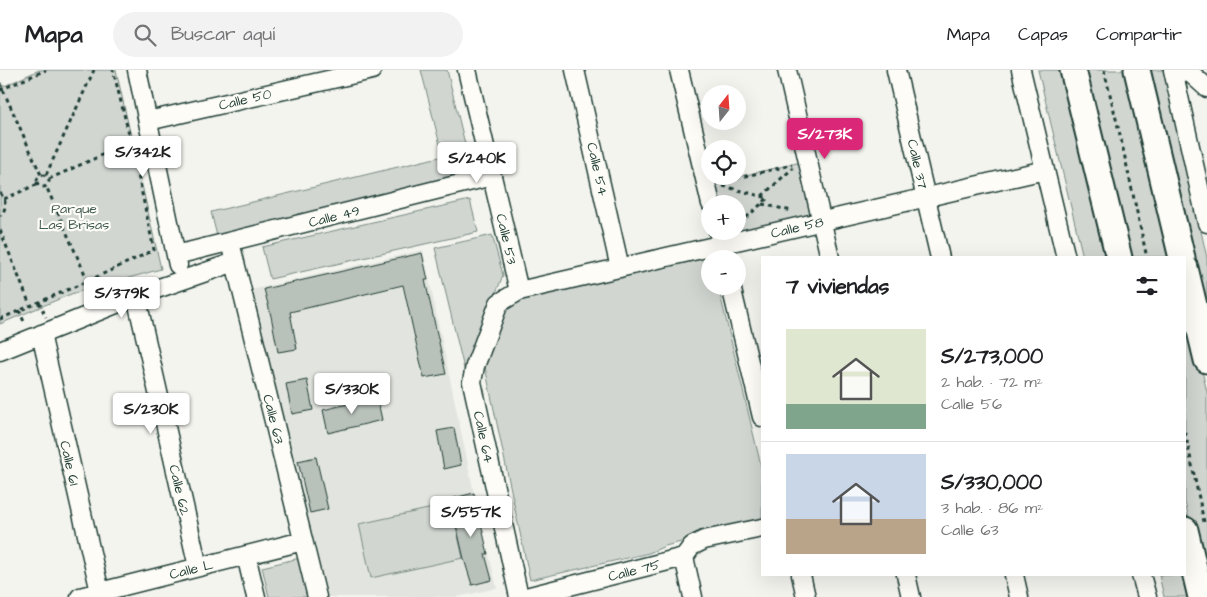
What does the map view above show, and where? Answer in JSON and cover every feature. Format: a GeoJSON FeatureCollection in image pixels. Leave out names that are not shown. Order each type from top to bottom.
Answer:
{"type":"FeatureCollection","features":[{"type":"Feature","properties":{"kind":"main road"},"geometry":{"type":"LineString","coordinates":[[1073,70],[1119,256]]}},
{"type":"Feature","properties":{"kind":"main road"},"geometry":{"type":"LineString","coordinates":[[1137,70],[1182,256]]}},
{"type":"Feature","properties":{"kind":"main road"},"geometry":{"type":"LineString","coordinates":[[1186,272],[1207,360]]}},
{"type":"Feature","properties":{"kind":"main road"},"geometry":{"type":"LineString","coordinates":[[1195,527],[1201,597]]}},
{"type":"Feature","properties":{"kind":"street"},"geometry":{"type":"LineString","coordinates":[[137,70],[181,279]]}},
{"type":"Feature","properties":{"kind":"street","name":"Calle 50"},"geometry":{"type":"LineString","coordinates":[[149,127],[369,70]]}},
{"type":"Feature","properties":{"kind":"street","name":"Calle 53"},"geometry":{"type":"LineString","coordinates":[[467,70],[519,291]]}},
{"type":"Feature","properties":{"kind":"street","name":"Calle 54"},"geometry":{"type":"LineString","coordinates":[[575,70],[620,268]]}},
{"type":"Feature","properties":{"kind":"street"},"geometry":{"type":"LineString","coordinates":[[679,70],[709,195]]}},
{"type":"Feature","properties":{"kind":"street"},"geometry":{"type":"LineString","coordinates":[[787,70],[830,256]]}},
{"type":"Feature","properties":{"kind":"street","name":"Calle 37"},"geometry":{"type":"LineString","coordinates":[[896,70],[940,256]]}},
{"type":"Feature","properties":{"kind":"street"},"geometry":{"type":"LineString","coordinates":[[1021,70],[1066,256]]}},
{"type":"Feature","properties":{"kind":"street"},"geometry":{"type":"LineString","coordinates":[[1174,70],[1207,223]]}},
{"type":"Feature","properties":{"kind":"street"},"geometry":{"type":"LineString","coordinates":[[1187,70],[1207,88]]}},
{"type":"Feature","properties":{"kind":"street","name":"Calle 58"},"geometry":{"type":"LineString","coordinates":[[519,291],[1045,170]]}},
{"type":"Feature","properties":{"kind":"street","name":"Calle 49"},"geometry":{"type":"LineString","coordinates":[[176,255],[492,176]]}},
{"type":"Feature","properties":{"kind":"street","name":"Calle 63"},"geometry":{"type":"LineString","coordinates":[[230,242],[317,597]]}},
{"type":"Feature","properties":{"kind":"street"},"geometry":{"type":"LineString","coordinates":[[0,351],[136,296],[235,262]]}},
{"type":"Feature","properties":{"kind":"street","name":"Calle 64"},"geometry":{"type":"LineString","coordinates":[[519,291],[499,303],[475,366],[472,382],[519,597]]}},
{"type":"Feature","properties":{"kind":"street"},"geometry":{"type":"LineString","coordinates":[[733,295],[761,413]]}},
{"type":"Feature","properties":{"kind":"street","name":"Calle 62"},"geometry":{"type":"LineString","coordinates":[[136,296],[198,567]]}},
{"type":"Feature","properties":{"kind":"street","name":"Calle 61"},"geometry":{"type":"LineString","coordinates":[[41,334],[100,592]]}},
{"type":"Feature","properties":{"kind":"street"},"geometry":{"type":"LineString","coordinates":[[693,597],[684,557],[692,546],[704,540],[761,528]]}},
{"type":"Feature","properties":{"kind":"street","name":"Calle L"},"geometry":{"type":"LineString","coordinates":[[80,597],[303,541]]}},
{"type":"Feature","properties":{"kind":"street"},"geometry":{"type":"LineString","coordinates":[[246,555],[256,597]]}},
{"type":"Feature","properties":{"kind":"street","name":"Calle 75"},"geometry":{"type":"LineString","coordinates":[[526,597],[684,557]]}},
{"type":"Feature","properties":{"kind":"street"},"geometry":{"type":"LineString","coordinates":[[801,576],[806,597]]}},
{"type":"Feature","properties":{"kind":"street"},"geometry":{"type":"LineString","coordinates":[[906,576],[911,597]]}},
{"type":"Feature","properties":{"kind":"street"},"geometry":{"type":"LineString","coordinates":[[1014,576],[1019,597]]}},
{"type":"Feature","properties":{"kind":"street"},"geometry":{"type":"LineString","coordinates":[[1141,576],[1146,597]]}},
{"type":"Feature","properties":{"kind":"path"},"geometry":{"type":"LineString","coordinates":[[1,90],[46,70]]}},
{"type":"Feature","properties":{"kind":"path"},"geometry":{"type":"LineString","coordinates":[[46,175],[94,70]]}},
{"type":"Feature","properties":{"kind":"path"},"geometry":{"type":"LineString","coordinates":[[0,318],[88,281],[154,250],[131,142],[113,70]]}},
{"type":"Feature","properties":{"kind":"path"},"geometry":{"type":"LineString","coordinates":[[1104,70],[1147,256]]}},
{"type":"Feature","properties":{"kind":"path"},"geometry":{"type":"LineString","coordinates":[[0,83],[1,90],[41,175]]}},
{"type":"Feature","properties":{"kind":"path"},"geometry":{"type":"LineString","coordinates":[[46,186],[50,179],[131,142],[149,127]]}},
{"type":"Feature","properties":{"kind":"path"},"geometry":{"type":"LineString","coordinates":[[746,218],[768,198],[715,184],[798,164],[762,196]]}},
{"type":"Feature","properties":{"kind":"path"},"geometry":{"type":"LineString","coordinates":[[41,175],[46,175],[50,179]]}},
{"type":"Feature","properties":{"kind":"path"},"geometry":{"type":"LineString","coordinates":[[38,184],[38,178],[41,175]]}},
{"type":"Feature","properties":{"kind":"path"},"geometry":{"type":"LineString","coordinates":[[38,184],[42,187],[46,186]]}},
{"type":"Feature","properties":{"kind":"path"},"geometry":{"type":"LineString","coordinates":[[4,199],[38,184]]}},
{"type":"Feature","properties":{"kind":"path"},"geometry":{"type":"LineString","coordinates":[[46,186],[88,281]]}},
{"type":"Feature","properties":{"kind":"path"},"geometry":{"type":"LineString","coordinates":[[0,193],[4,199],[4,210],[0,216]]}},
{"type":"Feature","properties":{"kind":"path"},"geometry":{"type":"LineString","coordinates":[[0,230],[30,305]]}},
{"type":"Feature","properties":{"kind":"path"},"geometry":{"type":"LineString","coordinates":[[1186,442],[1195,527]]}},
{"type":"Feature","properties":{"kind":"shaded area"},"geometry":{"type":"Polygon","coordinates":[[[423,250],[474,493],[497,588],[458,597],[323,597],[251,290],[423,250]]]}},
{"type":"Feature","properties":{"kind":"green space","name":"Parque Las Brisas"},"geometry":{"type":"Polygon","coordinates":[[[39,70],[116,70],[161,269],[71,294],[0,324],[0,88],[39,70]]]}},
{"type":"Feature","properties":{"kind":"green space"},"geometry":{"type":"Polygon","coordinates":[[[421,70],[447,70],[465,144],[441,149],[421,70]]]}},
{"type":"Feature","properties":{"kind":"green space"},"geometry":{"type":"Polygon","coordinates":[[[1038,70],[1067,70],[1112,256],[1083,256],[1038,70]]]}},
{"type":"Feature","properties":{"kind":"green space"},"geometry":{"type":"Polygon","coordinates":[[[1080,70],[1130,70],[1175,256],[1126,256],[1080,70]]]}},
{"type":"Feature","properties":{"kind":"green space"},"geometry":{"type":"Polygon","coordinates":[[[1146,70],[1165,70],[1207,258],[1207,323],[1146,70]]]}},
{"type":"Feature","properties":{"kind":"green space"},"geometry":{"type":"Polygon","coordinates":[[[456,153],[462,177],[217,236],[211,212],[456,153]]]}},
{"type":"Feature","properties":{"kind":"green space"},"geometry":{"type":"Polygon","coordinates":[[[801,162],[814,216],[746,232],[746,195],[715,195],[712,185],[746,185],[746,175],[801,162]]]}},
{"type":"Feature","properties":{"kind":"green space"},"geometry":{"type":"Polygon","coordinates":[[[470,200],[478,232],[270,279],[262,247],[470,200]]]}},
{"type":"Feature","properties":{"kind":"green space"},"geometry":{"type":"Polygon","coordinates":[[[492,235],[503,275],[465,373],[435,248],[492,235]]]}},
{"type":"Feature","properties":{"kind":"green space"},"geometry":{"type":"Polygon","coordinates":[[[701,258],[701,295],[720,295],[761,466],[761,522],[665,546],[649,553],[530,580],[485,367],[507,306],[515,301],[701,258]]]}},
{"type":"Feature","properties":{"kind":"green space"},"geometry":{"type":"Polygon","coordinates":[[[1186,304],[1207,392],[1207,593],[1186,506],[1186,304]]]}},
{"type":"Feature","properties":{"kind":"green space"},"geometry":{"type":"Polygon","coordinates":[[[451,504],[463,558],[371,578],[359,524],[451,504]]]}},
{"type":"Feature","properties":{"kind":"green space"},"geometry":{"type":"Polygon","coordinates":[[[300,558],[309,597],[269,597],[262,567],[300,558]]]}},
{"type":"Feature","properties":{"kind":"green space"},"geometry":{"type":"Polygon","coordinates":[[[1159,576],[1185,576],[1194,597],[1164,597],[1159,576]]]}},
{"type":"Feature","properties":{"kind":"building"},"geometry":{"type":"Polygon","coordinates":[[[422,253],[428,280],[425,280],[446,374],[424,378],[403,285],[290,312],[297,349],[278,352],[264,289],[422,253]]]}},
{"type":"Feature","properties":{"kind":"building"},"geometry":{"type":"Polygon","coordinates":[[[307,380],[313,410],[292,414],[286,384],[307,380]]]}},
{"type":"Feature","properties":{"kind":"building"},"geometry":{"type":"Polygon","coordinates":[[[377,397],[382,420],[328,433],[323,410],[377,397]]]}},
{"type":"Feature","properties":{"kind":"building"},"geometry":{"type":"Polygon","coordinates":[[[454,428],[461,465],[444,469],[437,431],[454,428]]]}},
{"type":"Feature","properties":{"kind":"building"},"geometry":{"type":"Polygon","coordinates":[[[316,457],[328,509],[310,513],[298,461],[316,457]]]}},
{"type":"Feature","properties":{"kind":"building"},"geometry":{"type":"Polygon","coordinates":[[[474,493],[488,554],[485,554],[492,580],[472,585],[450,499],[474,493]]]}}]}
